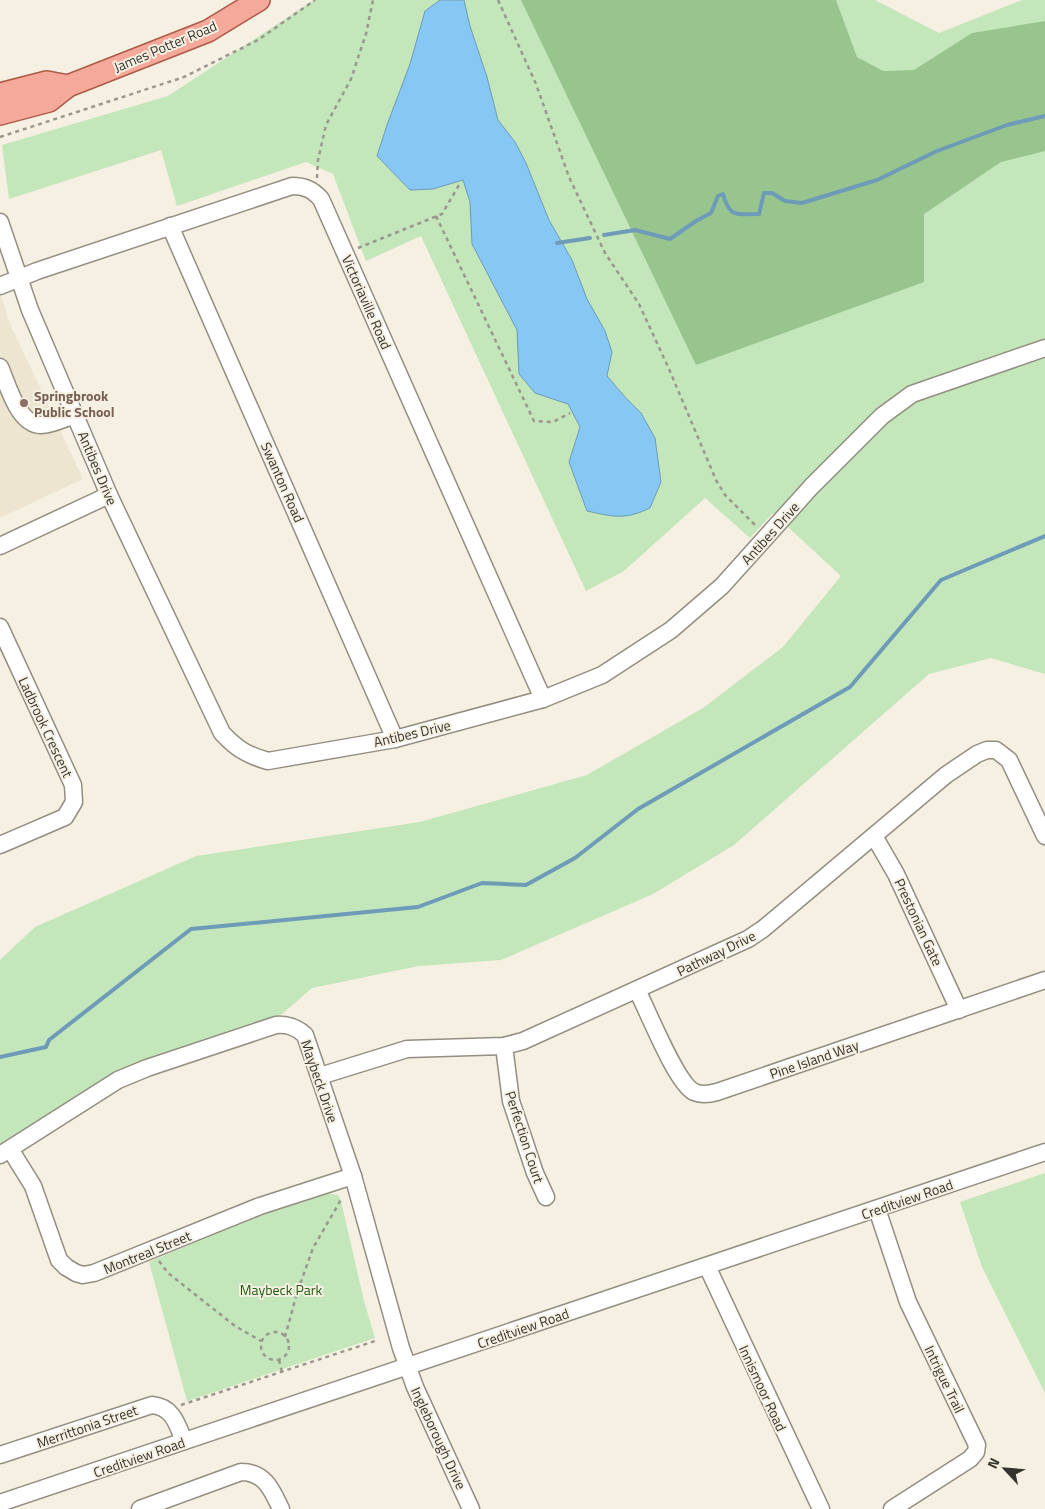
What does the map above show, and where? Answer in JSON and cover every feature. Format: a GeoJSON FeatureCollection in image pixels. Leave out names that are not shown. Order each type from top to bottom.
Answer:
{"type":"FeatureCollection","features":[{"type":"Feature","properties":{"kind":"main road","name":"James Potter Road"},"geometry":{"type":"LineString","coordinates":[[0,114],[49,102],[68,86],[208,31],[259,0]]}},
{"type":"Feature","properties":{"kind":"main road","name":"James Potter Road"},"geometry":{"type":"LineString","coordinates":[[0,94],[47,82],[68,86]]}},
{"type":"Feature","properties":{"kind":"street"},"geometry":{"type":"LineString","coordinates":[[0,286],[170,226],[292,186],[308,188],[315,193]]}},
{"type":"Feature","properties":{"kind":"street","name":"Victoriaville Road"},"geometry":{"type":"LineString","coordinates":[[315,193],[321,199],[543,699]]}},
{"type":"Feature","properties":{"kind":"street","name":"Antibes Drive"},"geometry":{"type":"LineString","coordinates":[[0,222],[30,310],[109,495],[222,733],[235,746],[250,756],[268,761],[395,739],[543,699],[602,675],[671,630],[722,586],[811,486],[882,416],[912,394],[1045,348]]}},
{"type":"Feature","properties":{"kind":"street","name":"Swanton Road"},"geometry":{"type":"LineString","coordinates":[[170,226],[395,739]]}},
{"type":"Feature","properties":{"kind":"street"},"geometry":{"type":"LineString","coordinates":[[0,367],[19,411],[29,422],[43,425],[75,414]]}},
{"type":"Feature","properties":{"kind":"street"},"geometry":{"type":"LineString","coordinates":[[0,546],[109,495]]}},
{"type":"Feature","properties":{"kind":"street","name":"Ladbrook Crescent"},"geometry":{"type":"LineString","coordinates":[[0,627],[74,785],[75,794],[74,802],[66,817],[0,845]]}},
{"type":"Feature","properties":{"kind":"street","name":"Pathway Drive"},"geometry":{"type":"LineString","coordinates":[[320,1076],[407,1049],[504,1046],[524,1041],[748,939],[966,761],[987,750],[996,750],[1009,760],[1045,836]]}},
{"type":"Feature","properties":{"kind":"street","name":"Prestonian Gate"},"geometry":{"type":"LineString","coordinates":[[874,836],[896,874],[959,1010]]}},
{"type":"Feature","properties":{"kind":"street","name":"Pine Island Way"},"geometry":{"type":"LineString","coordinates":[[637,990],[680,1079],[694,1092],[711,1094],[1045,980]]}},
{"type":"Feature","properties":{"kind":"street","name":"Maybeck Drive"},"geometry":{"type":"LineString","coordinates":[[5,1152],[118,1080],[146,1068],[276,1025],[292,1026],[305,1035],[320,1076],[353,1176],[393,1323],[408,1366]]}},
{"type":"Feature","properties":{"kind":"street","name":"Perfection Court"},"geometry":{"type":"LineString","coordinates":[[504,1046],[511,1101],[535,1173],[546,1197]]}},
{"type":"Feature","properties":{"kind":"street","name":"Montreal Street"},"geometry":{"type":"LineString","coordinates":[[5,1152],[33,1186],[59,1260],[76,1273],[84,1274],[94,1273],[135,1258],[260,1206],[353,1176]]}},
{"type":"Feature","properties":{"kind":"street","name":"Creditview Road"},"geometry":{"type":"LineString","coordinates":[[0,1503],[1045,1152]]}},
{"type":"Feature","properties":{"kind":"street","name":"Intrigue Trail"},"geometry":{"type":"LineString","coordinates":[[877,1209],[908,1302],[977,1445],[976,1452],[970,1459],[892,1509]]}},
{"type":"Feature","properties":{"kind":"street","name":"Innismoor Road"},"geometry":{"type":"LineString","coordinates":[[707,1266],[821,1509]]}},
{"type":"Feature","properties":{"kind":"street","name":"Ingleborough Drive"},"geometry":{"type":"LineString","coordinates":[[408,1366],[415,1387],[472,1509]]}},
{"type":"Feature","properties":{"kind":"street","name":"Merrittonia Street"},"geometry":{"type":"LineString","coordinates":[[0,1455],[152,1405],[164,1408],[172,1414],[184,1441]]}},
{"type":"Feature","properties":{"kind":"street"},"geometry":{"type":"LineString","coordinates":[[140,1509],[241,1472],[256,1474],[267,1483],[281,1509]]}},
{"type":"Feature","properties":{"kind":"path"},"geometry":{"type":"LineString","coordinates":[[0,137],[184,77],[258,40],[315,0]]}},
{"type":"Feature","properties":{"kind":"path"},"geometry":{"type":"LineString","coordinates":[[315,193],[318,160],[326,125],[351,79],[366,34],[373,0]]}},
{"type":"Feature","properties":{"kind":"path"},"geometry":{"type":"LineString","coordinates":[[498,0],[536,84],[569,178],[605,253],[640,304],[716,480],[725,494],[766,538]]}},
{"type":"Feature","properties":{"kind":"path"},"geometry":{"type":"LineString","coordinates":[[345,253],[442,214],[459,185]]}},
{"type":"Feature","properties":{"kind":"path"},"geometry":{"type":"LineString","coordinates":[[436,216],[534,421],[553,422],[570,412]]}},
{"type":"Feature","properties":{"kind":"path"},"geometry":{"type":"LineString","coordinates":[[285,1337],[297,1293],[313,1248],[342,1198]]}},
{"type":"Feature","properties":{"kind":"path"},"geometry":{"type":"LineString","coordinates":[[158,1259],[168,1273],[236,1326],[261,1341]]}},
{"type":"Feature","properties":{"kind":"path"},"geometry":{"type":"LineString","coordinates":[[272,1332],[277,1332],[288,1340],[289,1350],[284,1358],[270,1360],[265,1358],[260,1349],[261,1341],[272,1332]]}},
{"type":"Feature","properties":{"kind":"path"},"geometry":{"type":"LineString","coordinates":[[180,1406],[378,1340]]}},
{"type":"Feature","properties":{"kind":"path"},"geometry":{"type":"LineString","coordinates":[[279,1360],[282,1372]]}},
{"type":"Feature","properties":{"kind":"shaded area","name":"Springbrook Public School"},"geometry":{"type":"Polygon","coordinates":[[[0,294],[11,326],[83,479],[0,518],[0,294]]]}},
{"type":"Feature","properties":{"kind":"green space"},"geometry":{"type":"Polygon","coordinates":[[[314,0],[875,0],[939,33],[1022,0],[1045,0],[1045,674],[991,658],[929,674],[734,845],[653,894],[501,960],[419,966],[312,988],[282,1014],[123,1068],[0,1145],[0,960],[35,927],[196,856],[420,822],[587,775],[703,708],[783,647],[841,576],[773,513],[750,538],[705,498],[624,571],[586,591],[421,236],[366,261],[333,174],[306,162],[177,206],[161,150],[9,199],[2,145],[168,96],[314,0]]]}},
{"type":"Feature","properties":{"kind":"green space"},"geometry":{"type":"Polygon","coordinates":[[[521,0],[836,0],[857,57],[883,71],[914,70],[972,33],[1045,21],[1045,151],[1001,162],[924,214],[924,282],[696,365],[521,0]]]}},
{"type":"Feature","properties":{"kind":"green space"},"geometry":{"type":"Polygon","coordinates":[[[1045,1173],[1045,1393],[982,1267],[960,1202],[1045,1173]]]}},
{"type":"Feature","properties":{"kind":"green space","name":"Maybeck Park"},"geometry":{"type":"Polygon","coordinates":[[[325,1193],[338,1195],[341,1201],[364,1301],[375,1338],[187,1401],[149,1262],[252,1218],[325,1193]]]}},
{"type":"Feature","properties":{"kind":"water"},"geometry":{"type":"Polygon","coordinates":[[[440,0],[464,0],[498,120],[515,142],[526,163],[549,220],[572,260],[587,299],[605,331],[612,352],[607,376],[641,413],[655,438],[661,482],[650,508],[641,512],[619,516],[587,511],[569,462],[580,427],[568,404],[535,393],[519,374],[517,330],[472,244],[470,202],[463,180],[433,189],[410,190],[377,156],[410,64],[425,11],[440,0]]]}},
{"type":"Feature","properties":{"kind":"waterway"},"geometry":{"type":"LineString","coordinates":[[604,235],[635,230],[670,239],[711,213],[718,196],[723,194],[728,208],[735,213],[759,214],[764,193],[772,193],[785,201],[802,203],[877,180],[937,151],[1007,125],[1045,116]]}},
{"type":"Feature","properties":{"kind":"waterway"},"geometry":{"type":"LineString","coordinates":[[557,243],[590,238]]}},
{"type":"Feature","properties":{"kind":"waterway"},"geometry":{"type":"LineString","coordinates":[[0,1057],[46,1047],[49,1040],[191,929],[418,907],[482,883],[526,885],[575,858],[638,809],[850,687],[941,580],[1045,536]]}},
{"type":"Feature","properties":{"kind":"place","name":"Springbrook Public School"},"geometry":{"type":"Point","coordinates":[24,403]}}]}
